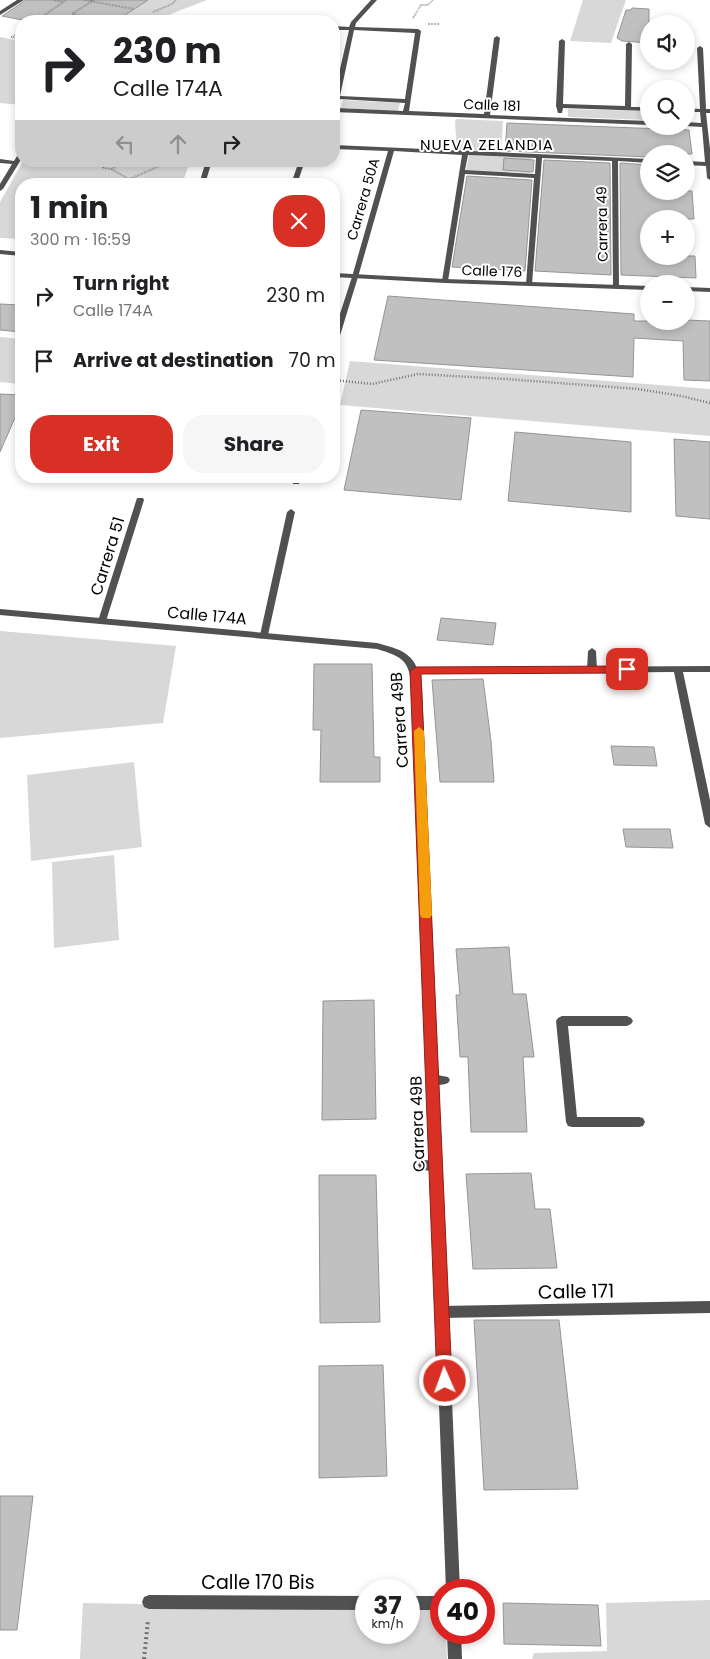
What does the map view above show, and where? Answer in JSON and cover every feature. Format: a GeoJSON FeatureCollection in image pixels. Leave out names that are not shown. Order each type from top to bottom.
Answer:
{"type":"FeatureCollection","features":[{"type":"Feature","properties":{"kind":"street"},"geometry":{"type":"LineString","coordinates":[[0,13],[21,0]]}},
{"type":"Feature","properties":{"kind":"street"},"geometry":{"type":"LineString","coordinates":[[340,76],[354,20],[374,0]]}},
{"type":"Feature","properties":{"kind":"street"},"geometry":{"type":"LineString","coordinates":[[340,28],[418,31],[406,114]]}},
{"type":"Feature","properties":{"kind":"street"},"geometry":{"type":"LineString","coordinates":[[487,117],[498,38]]}},
{"type":"Feature","properties":{"kind":"street"},"geometry":{"type":"LineString","coordinates":[[560,120],[562,41]]}},
{"type":"Feature","properties":{"kind":"street"},"geometry":{"type":"LineString","coordinates":[[628,108],[629,44]]}},
{"type":"Feature","properties":{"kind":"street"},"geometry":{"type":"LineString","coordinates":[[700,48],[704,125],[710,178]]}},
{"type":"Feature","properties":{"kind":"street"},"geometry":{"type":"LineString","coordinates":[[340,97],[407,100]]}},
{"type":"Feature","properties":{"kind":"street"},"geometry":{"type":"LineString","coordinates":[[559,106],[640,109]]}},
{"type":"Feature","properties":{"kind":"street","name":"Calle 181"},"geometry":{"type":"LineString","coordinates":[[340,109],[406,114],[640,123]]}},
{"type":"Feature","properties":{"kind":"street"},"geometry":{"type":"LineString","coordinates":[[695,111],[710,111]]}},
{"type":"Feature","properties":{"kind":"street"},"geometry":{"type":"LineString","coordinates":[[695,124],[704,125]]}},
{"type":"Feature","properties":{"kind":"street"},"geometry":{"type":"LineString","coordinates":[[340,147],[640,161]]}},
{"type":"Feature","properties":{"kind":"street","name":"Carrera 50A"},"geometry":{"type":"LineString","coordinates":[[340,323],[391,150]]}},
{"type":"Feature","properties":{"kind":"street"},"geometry":{"type":"LineString","coordinates":[[446,281],[465,153]]}},
{"type":"Feature","properties":{"kind":"street"},"geometry":{"type":"LineString","coordinates":[[529,284],[539,157]]}},
{"type":"Feature","properties":{"kind":"street","name":"Carrera 49"},"geometry":{"type":"LineString","coordinates":[[615,160],[616,287]]}},
{"type":"Feature","properties":{"kind":"street"},"geometry":{"type":"LineString","coordinates":[[0,161],[15,164],[0,188]]}},
{"type":"Feature","properties":{"kind":"street"},"geometry":{"type":"LineString","coordinates":[[695,163],[708,164]]}},
{"type":"Feature","properties":{"kind":"street"},"geometry":{"type":"LineString","coordinates":[[462,172],[537,176]]}},
{"type":"Feature","properties":{"kind":"street"},"geometry":{"type":"LineString","coordinates":[[0,252],[15,253]]}},
{"type":"Feature","properties":{"kind":"street","name":"Calle 176"},"geometry":{"type":"LineString","coordinates":[[340,276],[640,288]]}},
{"type":"Feature","properties":{"kind":"street"},"geometry":{"type":"LineString","coordinates":[[695,289],[710,290]]}},
{"type":"Feature","properties":{"kind":"street","name":"Carrera 51"},"geometry":{"type":"LineString","coordinates":[[102,621],[140,500]]}},
{"type":"Feature","properties":{"kind":"street"},"geometry":{"type":"LineString","coordinates":[[264,635],[290,512]]}},
{"type":"Feature","properties":{"kind":"street","name":"Calle 174A"},"geometry":{"type":"LineString","coordinates":[[0,612],[377,646],[403,654],[409,658]]}},
{"type":"Feature","properties":{"kind":"street"},"geometry":{"type":"LineString","coordinates":[[592,651],[592,670]]}},
{"type":"Feature","properties":{"kind":"street","name":"Carrera 49B"},"geometry":{"type":"LineString","coordinates":[[409,658],[416,671],[419,851],[438,1079],[430,1165],[442,1312],[453,1579]]}},
{"type":"Feature","properties":{"kind":"street"},"geometry":{"type":"LineString","coordinates":[[678,669],[710,824]]}},
{"type":"Feature","properties":{"kind":"street"},"geometry":{"type":"LineString","coordinates":[[416,671],[710,669]]}},
{"type":"Feature","properties":{"kind":"street"},"geometry":{"type":"LineString","coordinates":[[627,1021],[562,1021],[572,1122],[639,1122]]}},
{"type":"Feature","properties":{"kind":"street","name":"Calle 171"},"geometry":{"type":"LineString","coordinates":[[442,1312],[710,1307]]}},
{"type":"Feature","properties":{"kind":"street","name":"Calle 170 Bis"},"geometry":{"type":"LineString","coordinates":[[149,1602],[355,1603]]}},
{"type":"Feature","properties":{"kind":"street"},"geometry":{"type":"LineString","coordinates":[[454,1644],[455,1659]]}},
{"type":"Feature","properties":{"kind":"path"},"geometry":{"type":"LineString","coordinates":[[54,0],[63,2]]}},
{"type":"Feature","properties":{"kind":"path"},"geometry":{"type":"LineString","coordinates":[[45,15],[66,0]]}},
{"type":"Feature","properties":{"kind":"path"},"geometry":{"type":"LineString","coordinates":[[84,0],[134,10]]}},
{"type":"Feature","properties":{"kind":"path"},"geometry":{"type":"LineString","coordinates":[[153,12],[172,4],[176,0]]}},
{"type":"Feature","properties":{"kind":"path"},"geometry":{"type":"LineString","coordinates":[[410,23],[422,5],[428,5],[433,0]]}},
{"type":"Feature","properties":{"kind":"path"},"geometry":{"type":"LineString","coordinates":[[77,15],[72,14],[93,1]]}},
{"type":"Feature","properties":{"kind":"path"},"geometry":{"type":"LineString","coordinates":[[420,23],[440,24]]}},
{"type":"Feature","properties":{"kind":"path"},"geometry":{"type":"LineString","coordinates":[[103,167],[111,169],[125,178]]}},
{"type":"Feature","properties":{"kind":"path"},"geometry":{"type":"LineString","coordinates":[[111,169],[115,167]]}},
{"type":"Feature","properties":{"kind":"path"},"geometry":{"type":"LineString","coordinates":[[132,178],[158,167]]}},
{"type":"Feature","properties":{"kind":"path"},"geometry":{"type":"LineString","coordinates":[[340,381],[370,385],[380,384],[405,374],[551,380],[655,390],[687,396],[710,403]]}},
{"type":"Feature","properties":{"kind":"path"},"geometry":{"type":"LineString","coordinates":[[144,1659],[149,1602]]}},
{"type":"Feature","properties":{"kind":"shaded area"},"geometry":{"type":"Polygon","coordinates":[[[148,0],[207,0],[168,15],[125,15],[148,0]]]}},
{"type":"Feature","properties":{"kind":"shaded area"},"geometry":{"type":"Polygon","coordinates":[[[583,0],[626,0],[611,43],[570,41],[583,0]]]}},
{"type":"Feature","properties":{"kind":"shaded area"},"geometry":{"type":"Polygon","coordinates":[[[0,37],[15,40],[15,104],[0,103],[0,37]]]}},
{"type":"Feature","properties":{"kind":"shaded area"},"geometry":{"type":"Polygon","coordinates":[[[343,100],[400,103],[398,111],[341,108],[343,100]]]}},
{"type":"Feature","properties":{"kind":"shaded area"},"geometry":{"type":"Polygon","coordinates":[[[568,109],[640,111],[640,120],[568,117],[568,109]]]}},
{"type":"Feature","properties":{"kind":"shaded area"},"geometry":{"type":"Polygon","coordinates":[[[457,119],[503,121],[501,153],[457,152],[455,121],[457,119]]]}},
{"type":"Feature","properties":{"kind":"shaded area"},"geometry":{"type":"Polygon","coordinates":[[[469,155],[532,158],[531,173],[466,170],[469,155]]]}},
{"type":"Feature","properties":{"kind":"shaded area"},"geometry":{"type":"Polygon","coordinates":[[[20,167],[188,167],[184,178],[15,178],[15,239],[0,238],[0,202],[20,167]]]}},
{"type":"Feature","properties":{"kind":"shaded area"},"geometry":{"type":"Polygon","coordinates":[[[0,337],[15,338],[15,383],[0,382],[0,337]]]}},
{"type":"Feature","properties":{"kind":"shaded area"},"geometry":{"type":"Polygon","coordinates":[[[350,361],[710,389],[710,436],[340,405],[350,361]]]}},
{"type":"Feature","properties":{"kind":"shaded area"},"geometry":{"type":"Polygon","coordinates":[[[0,631],[176,646],[163,723],[0,738],[0,631]]]}},
{"type":"Feature","properties":{"kind":"shaded area"},"geometry":{"type":"Polygon","coordinates":[[[134,762],[142,847],[31,861],[27,775],[134,762]]]}},
{"type":"Feature","properties":{"kind":"shaded area"},"geometry":{"type":"Polygon","coordinates":[[[114,855],[119,940],[54,948],[52,862],[114,855]]]}},
{"type":"Feature","properties":{"kind":"shaded area"},"geometry":{"type":"Polygon","coordinates":[[[710,1600],[710,1659],[532,1659],[534,1653],[607,1651],[606,1603],[710,1600]]]}},
{"type":"Feature","properties":{"kind":"shaded area"},"geometry":{"type":"Polygon","coordinates":[[[83,1603],[355,1608],[355,1644],[420,1644],[420,1609],[430,1609],[430,1644],[446,1644],[447,1659],[80,1659],[83,1603]]]}},
{"type":"Feature","properties":{"kind":"building"},"geometry":{"type":"Polygon","coordinates":[[[26,0],[148,0],[125,15],[15,15],[15,19],[2,16],[26,0]]]}},
{"type":"Feature","properties":{"kind":"building"},"geometry":{"type":"Polygon","coordinates":[[[632,8],[649,9],[649,15],[640,15],[640,42],[622,41],[617,38],[626,10],[631,10],[632,8]]]}},
{"type":"Feature","properties":{"kind":"building"},"geometry":{"type":"Polygon","coordinates":[[[507,123],[640,128],[640,135],[690,135],[691,145],[640,145],[640,157],[505,151],[507,123]]]}},
{"type":"Feature","properties":{"kind":"building"},"geometry":{"type":"Polygon","coordinates":[[[504,158],[534,160],[533,172],[503,170],[504,158]]]}},
{"type":"Feature","properties":{"kind":"building"},"geometry":{"type":"Polygon","coordinates":[[[544,160],[610,163],[611,275],[535,271],[544,160]]]}},
{"type":"Feature","properties":{"kind":"building"},"geometry":{"type":"Polygon","coordinates":[[[620,163],[640,164],[640,200],[693,200],[693,210],[640,210],[640,265],[695,265],[695,256],[696,278],[695,275],[621,275],[620,163]]]}},
{"type":"Feature","properties":{"kind":"building"},"geometry":{"type":"Polygon","coordinates":[[[467,176],[532,180],[525,271],[452,267],[467,176]]]}},
{"type":"Feature","properties":{"kind":"building"},"geometry":{"type":"Polygon","coordinates":[[[388,296],[634,314],[634,321],[640,321],[640,330],[695,330],[695,320],[710,321],[710,381],[684,380],[683,341],[634,338],[633,377],[374,360],[388,296]]]}},
{"type":"Feature","properties":{"kind":"building"},"geometry":{"type":"Polygon","coordinates":[[[0,304],[15,305],[15,331],[0,330],[0,304]]]}},
{"type":"Feature","properties":{"kind":"building"},"geometry":{"type":"Polygon","coordinates":[[[0,394],[15,395],[15,418],[0,452],[0,394]]]}},
{"type":"Feature","properties":{"kind":"building"},"geometry":{"type":"Polygon","coordinates":[[[361,410],[471,418],[461,500],[344,490],[361,410]]]}},
{"type":"Feature","properties":{"kind":"building"},"geometry":{"type":"Polygon","coordinates":[[[515,432],[631,442],[631,512],[508,501],[515,432]]]}},
{"type":"Feature","properties":{"kind":"building"},"geometry":{"type":"Polygon","coordinates":[[[674,439],[710,442],[710,519],[676,516],[674,439]]]}},
{"type":"Feature","properties":{"kind":"building"},"geometry":{"type":"Polygon","coordinates":[[[441,618],[496,623],[493,645],[437,640],[441,618]]]}},
{"type":"Feature","properties":{"kind":"building"},"geometry":{"type":"Polygon","coordinates":[[[314,664],[372,664],[374,757],[380,757],[380,782],[320,782],[321,730],[313,730],[314,664]]]}},
{"type":"Feature","properties":{"kind":"building"},"geometry":{"type":"Polygon","coordinates":[[[483,679],[494,782],[440,782],[432,680],[483,679]]]}},
{"type":"Feature","properties":{"kind":"building"},"geometry":{"type":"Polygon","coordinates":[[[611,746],[654,747],[657,766],[614,765],[611,746]]]}},
{"type":"Feature","properties":{"kind":"building"},"geometry":{"type":"Polygon","coordinates":[[[623,829],[670,829],[673,848],[626,847],[623,829]]]}},
{"type":"Feature","properties":{"kind":"building"},"geometry":{"type":"Polygon","coordinates":[[[509,947],[513,994],[526,994],[534,1057],[523,1057],[527,1132],[471,1132],[468,1057],[460,1057],[456,995],[460,995],[456,949],[509,947]]]}},
{"type":"Feature","properties":{"kind":"building"},"geometry":{"type":"Polygon","coordinates":[[[374,1000],[376,1119],[322,1120],[323,1001],[374,1000]]]}},
{"type":"Feature","properties":{"kind":"building"},"geometry":{"type":"Polygon","coordinates":[[[531,1173],[535,1209],[550,1209],[557,1268],[473,1269],[466,1174],[531,1173]]]}},
{"type":"Feature","properties":{"kind":"building"},"geometry":{"type":"Polygon","coordinates":[[[319,1175],[376,1175],[380,1322],[320,1323],[319,1175]]]}},
{"type":"Feature","properties":{"kind":"building"},"geometry":{"type":"Polygon","coordinates":[[[474,1320],[559,1320],[578,1489],[484,1490],[474,1320]]]}},
{"type":"Feature","properties":{"kind":"building"},"geometry":{"type":"Polygon","coordinates":[[[383,1365],[387,1476],[319,1478],[319,1366],[383,1365]]]}},
{"type":"Feature","properties":{"kind":"building"},"geometry":{"type":"Polygon","coordinates":[[[0,1496],[33,1496],[17,1630],[0,1630],[0,1496]]]}},
{"type":"Feature","properties":{"kind":"building"},"geometry":{"type":"Polygon","coordinates":[[[503,1603],[598,1605],[601,1646],[504,1644],[503,1603]]]}},
{"type":"Feature","properties":{"kind":"slow traffic"},"geometry":{"type":"LineString","coordinates":[[419,731],[426,915]]}},
{"type":"Feature","properties":{"kind":"district","name":"NUEVA ZELANDIA"},"geometry":{"type":"Point","coordinates":[487,145]}},
{"type":"Feature","properties":{"kind":"route"},"geometry":{"type":"LineString","coordinates":[[445,1381],[416,671],[627,669]]}}]}
